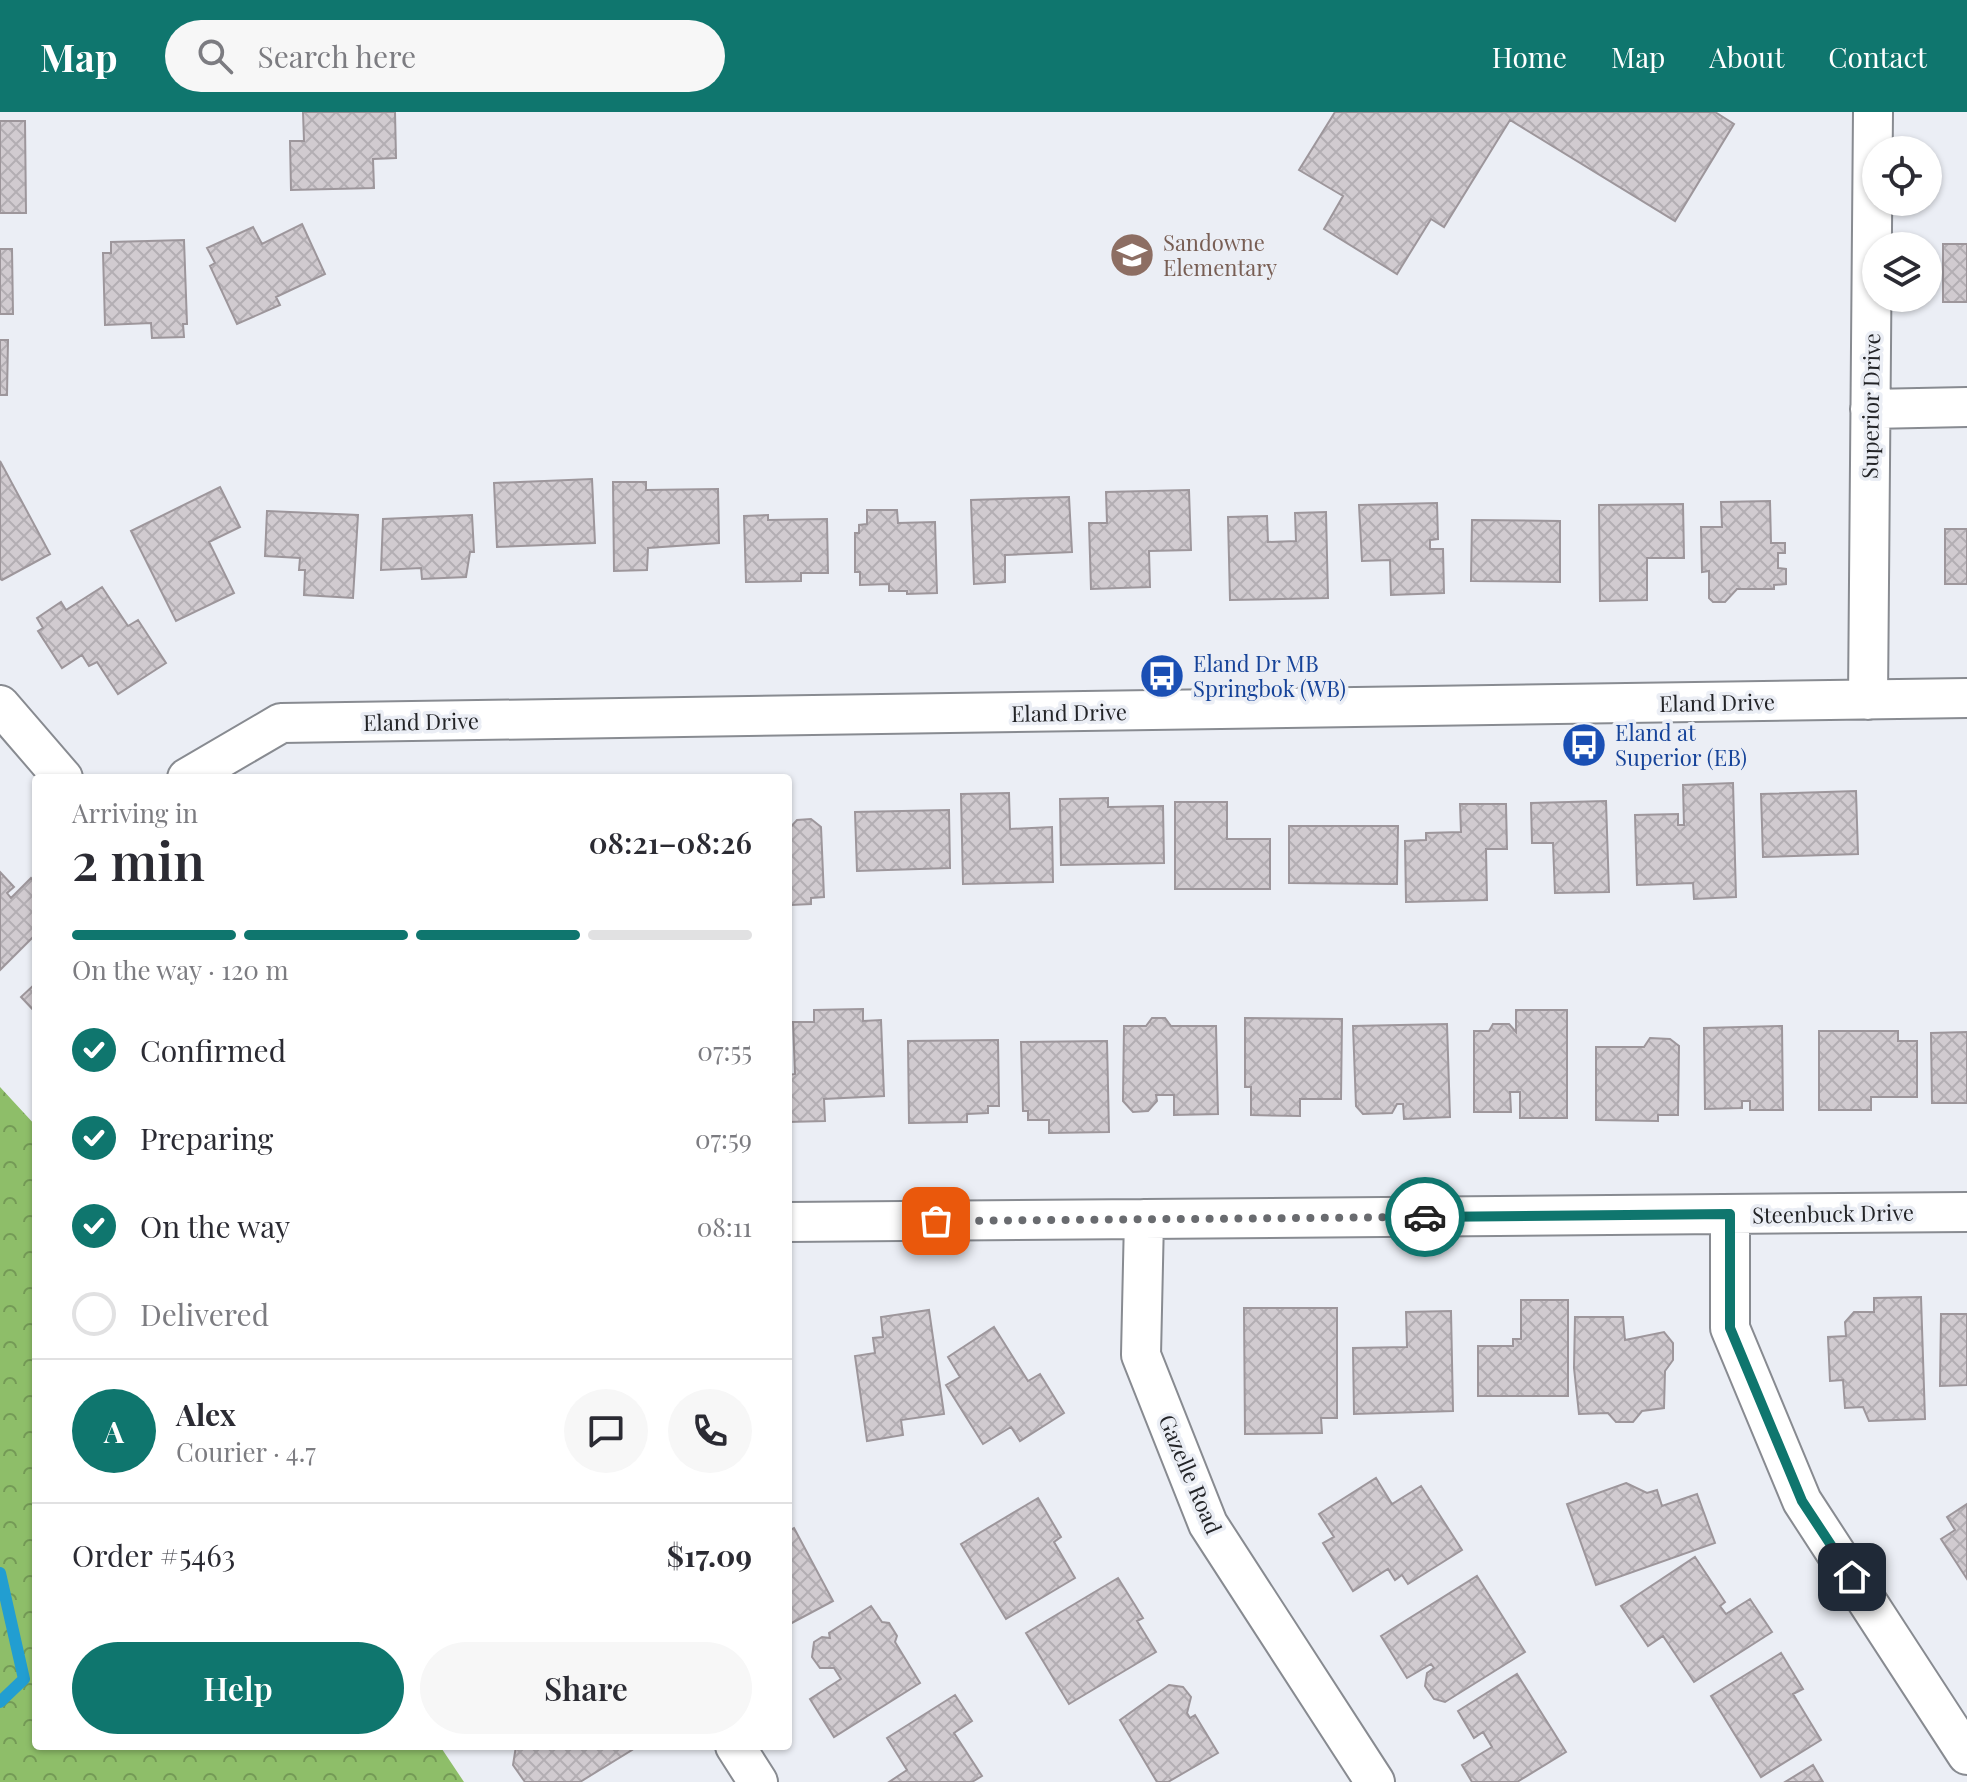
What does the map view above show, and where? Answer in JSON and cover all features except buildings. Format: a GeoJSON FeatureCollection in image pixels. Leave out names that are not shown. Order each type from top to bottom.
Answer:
{"type":"FeatureCollection","features":[{"type":"Feature","properties":{"kind":"street","name":"Superior Drive"},"geometry":{"type":"LineString","coordinates":[[1868,700],[1873,112]]}},
{"type":"Feature","properties":{"kind":"street"},"geometry":{"type":"LineString","coordinates":[[1870,409],[1967,407]]}},
{"type":"Feature","properties":{"kind":"street","name":"Eland Drive"},"geometry":{"type":"LineString","coordinates":[[194,774],[281,723],[1967,698]]}},
{"type":"Feature","properties":{"kind":"street"},"geometry":{"type":"LineString","coordinates":[[0,705],[60,774]]}},
{"type":"Feature","properties":{"kind":"street","name":"Steenbuck Drive"},"geometry":{"type":"LineString","coordinates":[[792,1222],[1967,1212]]}},
{"type":"Feature","properties":{"kind":"street"},"geometry":{"type":"LineString","coordinates":[[1730,1214],[1730,1328],[1802,1501],[1967,1755]]}},
{"type":"Feature","properties":{"kind":"street","name":"Gazelle Road"},"geometry":{"type":"LineString","coordinates":[[1144,1219],[1141,1355],[1208,1524],[1375,1782]]}},
{"type":"Feature","properties":{"kind":"street"},"geometry":{"type":"LineString","coordinates":[[738,1750],[758,1782]]}},
{"type":"Feature","properties":{"kind":"green space"},"geometry":{"type":"Polygon","coordinates":[[[0,1087],[32,1122],[32,1750],[443,1750],[464,1782],[0,1782],[0,1087]]]}},
{"type":"Feature","properties":{"kind":"waterway"},"geometry":{"type":"LineString","coordinates":[[0,1573],[24,1679],[0,1702]]}},
{"type":"Feature","properties":{"kind":"way so far"},"geometry":{"type":"LineString","coordinates":[[936,1221],[1425,1217]]}},
{"type":"Feature","properties":{"kind":"place","name":"Sandowne Elementary"},"geometry":{"type":"Point","coordinates":[1132,255]}},
{"type":"Feature","properties":{"kind":"place","name":"Eland Dr MB Springbok (WB)"},"geometry":{"type":"Point","coordinates":[1162,676]}},
{"type":"Feature","properties":{"kind":"place","name":"Eland at Superior (EB)"},"geometry":{"type":"Point","coordinates":[1584,745]}},
{"type":"Feature","properties":{"kind":"route"},"geometry":{"type":"LineString","coordinates":[[1425,1217],[1730,1214],[1730,1328],[1802,1501],[1852,1577]]}}]}
